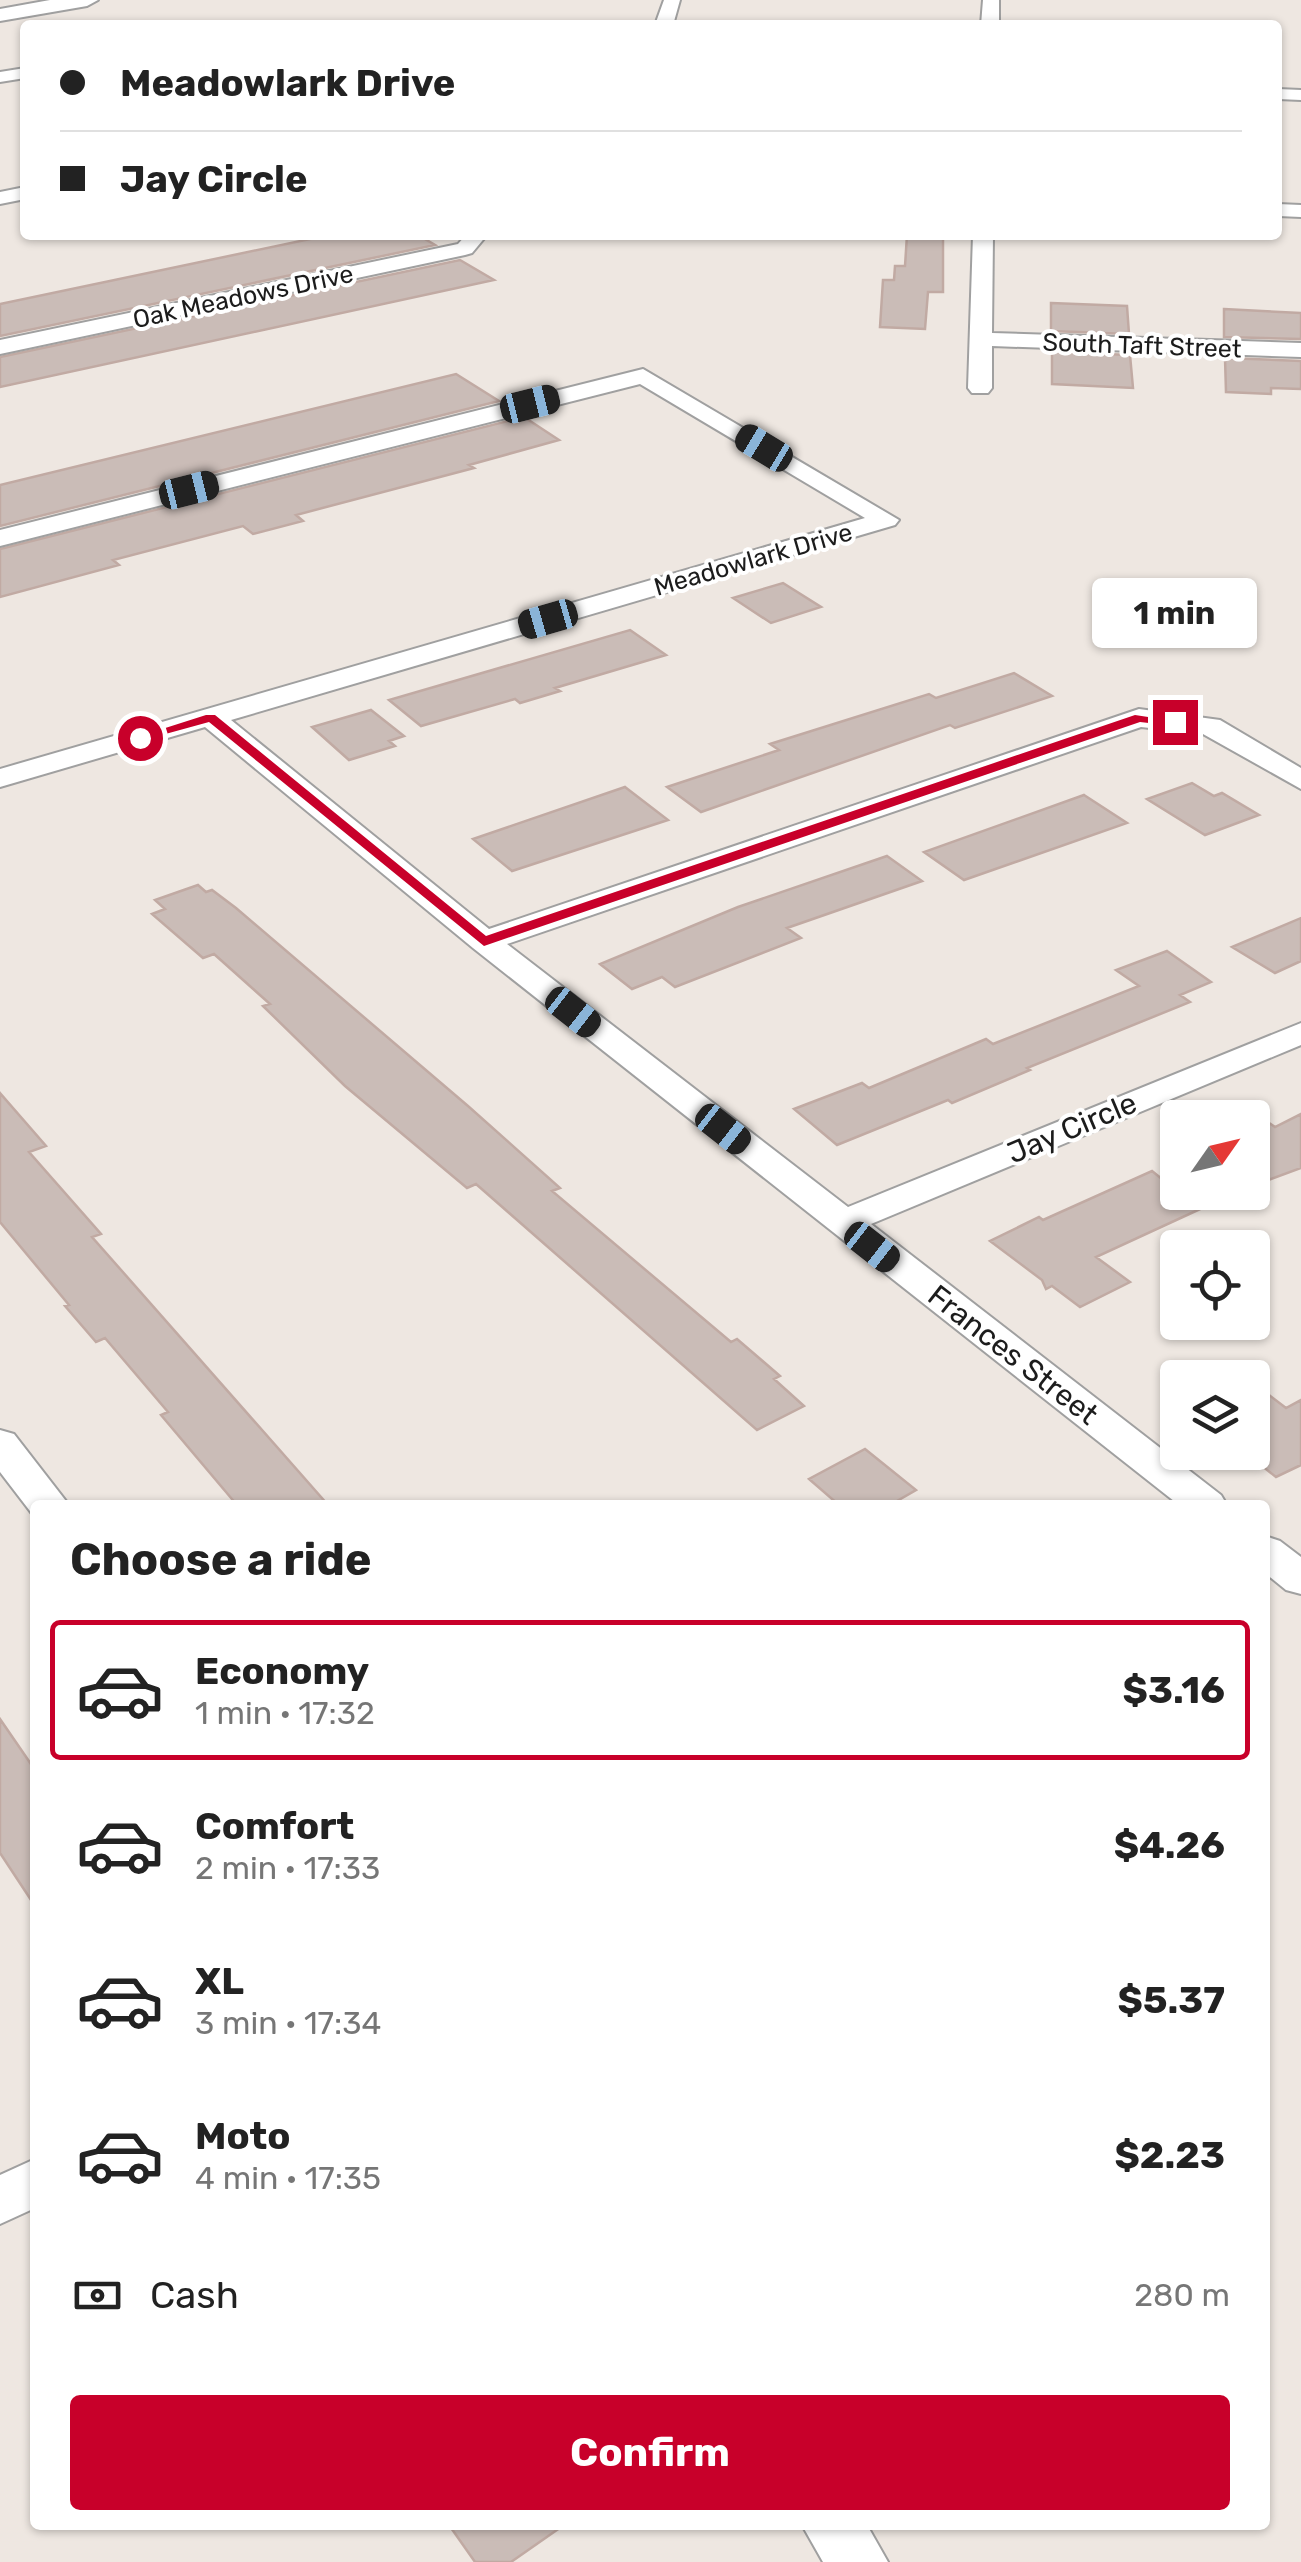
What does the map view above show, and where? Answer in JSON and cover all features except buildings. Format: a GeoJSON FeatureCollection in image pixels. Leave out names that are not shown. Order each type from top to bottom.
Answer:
{"type":"FeatureCollection","features":[{"type":"Feature","properties":{"kind":"street"},"geometry":{"type":"LineString","coordinates":[[0,14],[87,0]]}},
{"type":"Feature","properties":{"kind":"street","name":"Oak Meadows Drive"},"geometry":{"type":"LineString","coordinates":[[0,348],[465,248],[472,240]]}},
{"type":"Feature","properties":{"kind":"street"},"geometry":{"type":"LineString","coordinates":[[980,388],[983,240]]}},
{"type":"Feature","properties":{"kind":"street","name":"South Taft Street"},"geometry":{"type":"LineString","coordinates":[[982,339],[1301,350]]}},
{"type":"Feature","properties":{"kind":"street","name":"Meadowlark Drive"},"geometry":{"type":"LineString","coordinates":[[0,538],[643,376],[886,520],[0,778]]}},
{"type":"Feature","properties":{"kind":"street","name":"Frances Street"},"geometry":{"type":"LineString","coordinates":[[211,718],[484,942],[1200,1500]]}},
{"type":"Feature","properties":{"kind":"street"},"geometry":{"type":"LineString","coordinates":[[484,942],[1140,718],[1210,726],[1301,780]]}},
{"type":"Feature","properties":{"kind":"street","name":"Jay Circle"},"geometry":{"type":"LineString","coordinates":[[842,1223],[1301,1033]]}},
{"type":"Feature","properties":{"kind":"street"},"geometry":{"type":"LineString","coordinates":[[0,1444],[44,1500]]}},
{"type":"Feature","properties":{"kind":"street"},"geometry":{"type":"LineString","coordinates":[[1270,1555],[1301,1578]]}},
{"type":"Feature","properties":{"kind":"street"},"geometry":{"type":"LineString","coordinates":[[0,2200],[30,2185]]}},
{"type":"Feature","properties":{"kind":"street"},"geometry":{"type":"LineString","coordinates":[[835,2530],[859,2562]]}},
{"type":"Feature","properties":{"kind":"route"},"geometry":{"type":"LineString","coordinates":[[140,738],[211,718],[484,942],[1140,718],[1175,722]]}}]}
